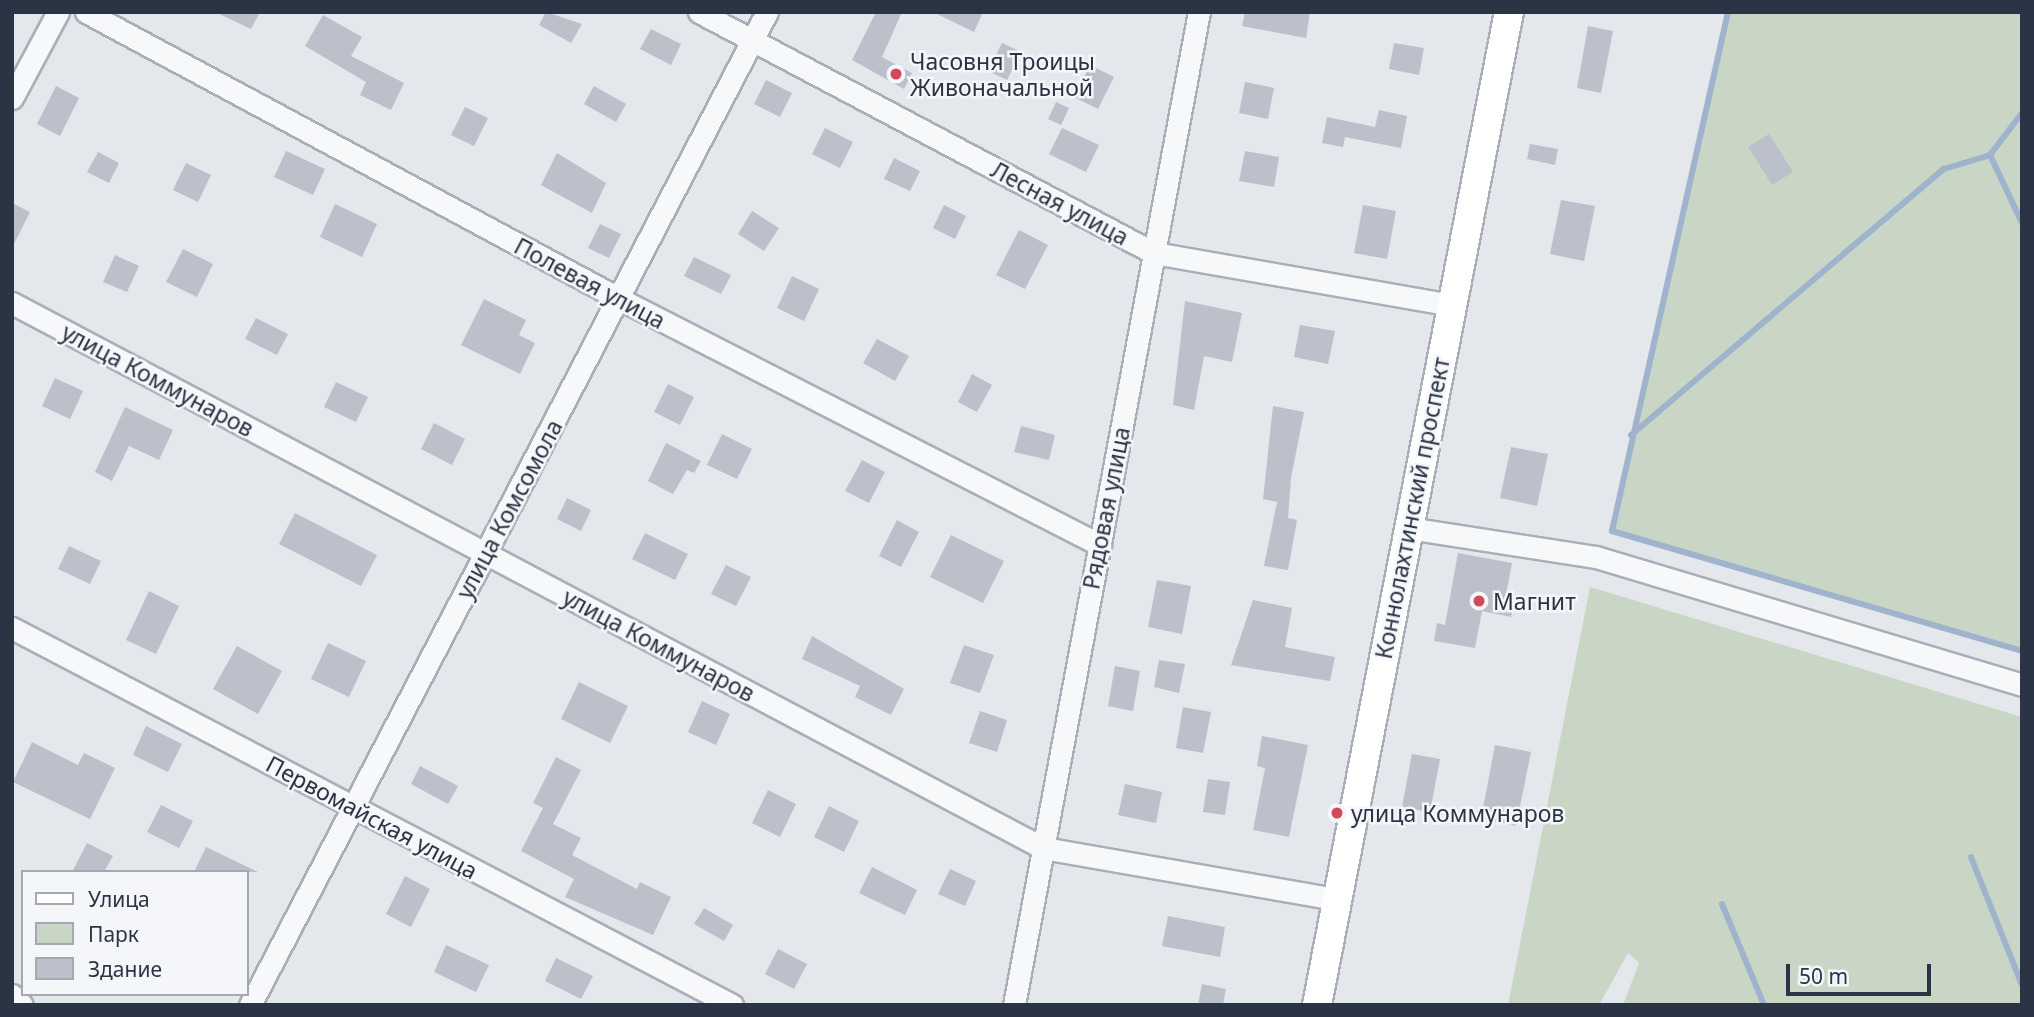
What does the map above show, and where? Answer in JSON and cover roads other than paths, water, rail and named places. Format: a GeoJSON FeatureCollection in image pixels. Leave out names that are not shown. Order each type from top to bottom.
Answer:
{"type":"FeatureCollection","features":[{"type":"Feature","properties":{"kind":"main road","name":"Коннолахтинский проспект"},"geometry":{"type":"LineString","coordinates":[[1317,1005],[1335,899],[1508,12]]}},
{"type":"Feature","properties":{"kind":"street"},"geometry":{"type":"LineString","coordinates":[[12,98],[58,12]]}},
{"type":"Feature","properties":{"kind":"street","name":"Полевая улица"},"geometry":{"type":"LineString","coordinates":[[86,12],[618,299],[1100,545]]}},
{"type":"Feature","properties":{"kind":"street","name":"Лесная улица"},"geometry":{"type":"LineString","coordinates":[[699,12],[1154,253],[1451,305]]}},
{"type":"Feature","properties":{"kind":"street","name":"улица Комсомола"},"geometry":{"type":"LineString","coordinates":[[250,1005],[767,12]]}},
{"type":"Feature","properties":{"kind":"street","name":"Рядовая улица"},"geometry":{"type":"LineString","coordinates":[[1014,1005],[1199,12]]}},
{"type":"Feature","properties":{"kind":"street","name":"улица Коммунаров"},"geometry":{"type":"LineString","coordinates":[[12,303],[1043,848],[1335,899]]}},
{"type":"Feature","properties":{"kind":"street"},"geometry":{"type":"LineString","coordinates":[[1408,528],[1596,557],[2022,685]]}},
{"type":"Feature","properties":{"kind":"street","name":"Первомайская улица"},"geometry":{"type":"LineString","coordinates":[[12,628],[732,1005]]}},
{"type":"Feature","properties":{"kind":"street"},"geometry":{"type":"LineString","coordinates":[[12,995],[22,1005]]}},
{"type":"Feature","properties":{"kind":"waterway"},"geometry":{"type":"LineString","coordinates":[[1728,12],[1612,531],[2022,651]]}},
{"type":"Feature","properties":{"kind":"waterway"},"geometry":{"type":"LineString","coordinates":[[2022,113],[1990,155],[2022,223]]}},
{"type":"Feature","properties":{"kind":"waterway"},"geometry":{"type":"LineString","coordinates":[[1631,435],[1944,169],[1990,155]]}},
{"type":"Feature","properties":{"kind":"waterway"},"geometry":{"type":"LineString","coordinates":[[1971,857],[2022,985]]}},
{"type":"Feature","properties":{"kind":"waterway"},"geometry":{"type":"LineString","coordinates":[[1722,904],[1764,1005]]}},
{"type":"Feature","properties":{"kind":"place","name":"Часовня Троицы Живоначальной"},"geometry":{"type":"Point","coordinates":[896,74]}},
{"type":"Feature","properties":{"kind":"place","name":"Магнит"},"geometry":{"type":"Point","coordinates":[1479,601]}},
{"type":"Feature","properties":{"kind":"place","name":"улица Коммунаров"},"geometry":{"type":"Point","coordinates":[1337,813]}}]}
